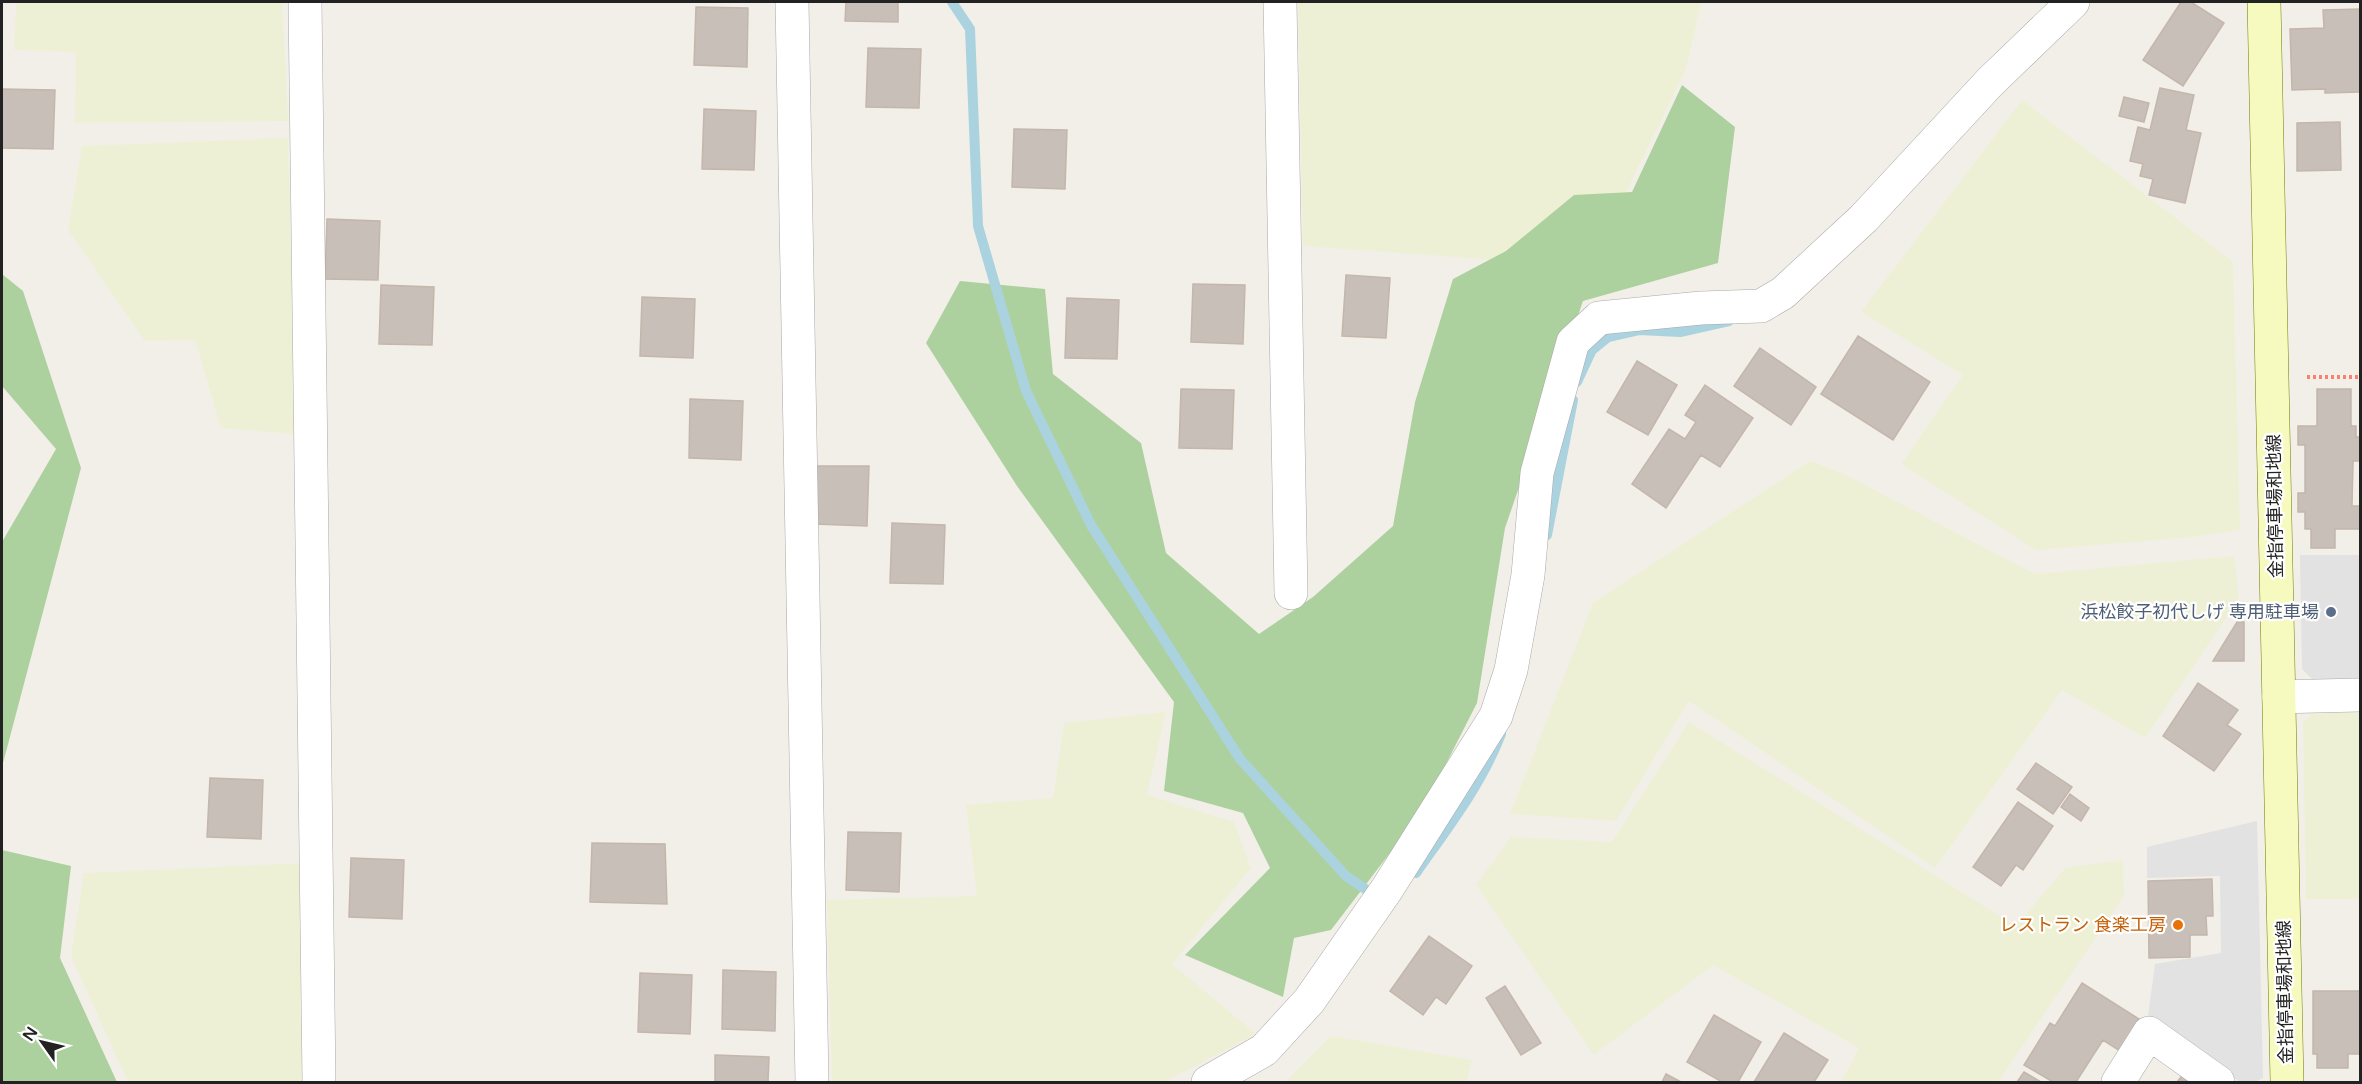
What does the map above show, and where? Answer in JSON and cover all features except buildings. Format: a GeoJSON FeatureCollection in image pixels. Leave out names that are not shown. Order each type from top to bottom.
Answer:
{"type":"FeatureCollection","features":[{"type":"Feature","properties":{"kind":"main road","name":"金指停車場和地線"},"geometry":{"type":"LineString","coordinates":[[2265,2],[2287,1083]]}},
{"type":"Feature","properties":{"kind":"street"},"geometry":{"type":"LineString","coordinates":[[305,2],[319,1083]]}},
{"type":"Feature","properties":{"kind":"street"},"geometry":{"type":"LineString","coordinates":[[792,2],[812,1083]]}},
{"type":"Feature","properties":{"kind":"street"},"geometry":{"type":"LineString","coordinates":[[1280,2],[1291,594]]}},
{"type":"Feature","properties":{"kind":"street"},"geometry":{"type":"LineString","coordinates":[[1208,1083],[1264,1050],[1309,1001],[1380,899],[1496,716],[1511,670],[1528,575],[1537,473],[1573,342],[1599,318],[1701,308],[1761,306],[1783,293],[1864,218],[1990,82],[2073,2]]}},
{"type":"Feature","properties":{"kind":"street"},"geometry":{"type":"LineString","coordinates":[[2279,697],[2361,695]]}},
{"type":"Feature","properties":{"kind":"street"},"geometry":{"type":"LineString","coordinates":[[2118,1083],[2149,1033],[2218,1083]]}},
{"type":"Feature","properties":{"kind":"path"},"geometry":{"type":"LineString","coordinates":[[2272,378],[2361,377]]}},
{"type":"Feature","properties":{"kind":"green space"},"geometry":{"type":"Polygon","coordinates":[[[16,2],[282,2],[288,121],[75,123],[76,52],[14,50],[16,2]]]}},
{"type":"Feature","properties":{"kind":"green space"},"geometry":{"type":"Polygon","coordinates":[[[1298,2],[1701,2],[1686,69],[1618,209],[1538,263],[1303,246],[1298,2]]]}},
{"type":"Feature","properties":{"kind":"green space"},"geometry":{"type":"Polygon","coordinates":[[[1682,85],[1735,127],[1718,263],[1583,301],[1505,528],[1477,703],[1422,811],[1331,930],[1294,938],[1283,997],[1185,955],[1270,868],[1243,813],[1164,791],[1174,702],[1017,486],[926,343],[960,281],[1045,289],[1053,374],[1141,443],[1166,553],[1259,634],[1313,597],[1393,526],[1415,402],[1453,279],[1506,251],[1574,195],[1632,192],[1682,85]]]}},
{"type":"Feature","properties":{"kind":"green space"},"geometry":{"type":"Polygon","coordinates":[[[2022,100],[2233,262],[2240,530],[2193,537],[2036,550],[1901,464],[1963,375],[1861,312],[2022,100]]]}},
{"type":"Feature","properties":{"kind":"green space"},"geometry":{"type":"Polygon","coordinates":[[[288,138],[296,434],[221,428],[195,340],[145,341],[68,230],[82,146],[288,138]]]}},
{"type":"Feature","properties":{"kind":"green space"},"geometry":{"type":"Polygon","coordinates":[[[2,274],[23,291],[81,468],[2,767],[2,542],[56,449],[2,386],[2,274]]]}},
{"type":"Feature","properties":{"kind":"green space"},"geometry":{"type":"Polygon","coordinates":[[[1810,461],[1844,474],[2035,574],[2234,556],[2239,599],[2145,738],[2062,690],[1935,868],[1689,701],[1616,821],[1510,814],[1593,603],[1810,461]]]}},
{"type":"Feature","properties":{"kind":"green space"},"geometry":{"type":"Polygon","coordinates":[[[2360,711],[2360,899],[2306,899],[2303,722],[2314,712],[2360,711]]]}},
{"type":"Feature","properties":{"kind":"green space"},"geometry":{"type":"Polygon","coordinates":[[[1166,712],[1147,795],[1234,822],[1251,868],[1172,964],[1256,1034],[1164,1082],[832,1082],[827,900],[977,896],[966,805],[1053,798],[1064,723],[1166,712]]]}},
{"type":"Feature","properties":{"kind":"green space"},"geometry":{"type":"Polygon","coordinates":[[[1689,722],[2016,926],[2065,868],[2123,860],[2124,896],[1998,1082],[1841,1082],[1859,1048],[1713,965],[1594,1055],[1476,885],[1511,837],[1612,842],[1689,722]]]}},
{"type":"Feature","properties":{"kind":"green space"},"geometry":{"type":"Polygon","coordinates":[[[2,850],[71,866],[60,958],[117,1082],[2,1082],[2,850]]]}},
{"type":"Feature","properties":{"kind":"green space"},"geometry":{"type":"Polygon","coordinates":[[[305,863],[307,1082],[128,1082],[71,956],[84,873],[305,863]]]}},
{"type":"Feature","properties":{"kind":"green space"},"geometry":{"type":"Polygon","coordinates":[[[1331,1036],[1472,1060],[1466,1082],[1285,1082],[1331,1036]]]}},
{"type":"Feature","properties":{"kind":"shaded area","name":"浜松餃子初代しげ 専用駐車場"},"geometry":{"type":"Polygon","coordinates":[[[2300,555],[2360,555],[2360,680],[2313,680],[2302,669],[2300,555]]]}},
{"type":"Feature","properties":{"kind":"shaded area"},"geometry":{"type":"Polygon","coordinates":[[[2257,821],[2263,1078],[2255,1082],[2240,1082],[2148,1016],[2155,964],[2221,953],[2220,876],[2147,878],[2147,847],[2257,821]]]}},
{"type":"Feature","properties":{"kind":"waterway"},"geometry":{"type":"LineString","coordinates":[[952,2],[970,29],[978,226],[1026,391],[1091,525],[1240,759],[1346,876],[1377,897]]}},
{"type":"Feature","properties":{"kind":"waterway"},"geometry":{"type":"LineString","coordinates":[[1577,382],[1592,350],[1608,337],[1639,330],[1680,332],[1729,321]]}},
{"type":"Feature","properties":{"kind":"waterway"},"geometry":{"type":"LineString","coordinates":[[1547,535],[1573,400]]}},
{"type":"Feature","properties":{"kind":"waterway"},"geometry":{"type":"LineString","coordinates":[[1416,873],[1474,788],[1501,734]]}},
{"type":"Feature","properties":{"kind":"place","name":"浜松餃子初代しげ 専用駐車場"},"geometry":{"type":"Point","coordinates":[2331,612]}},
{"type":"Feature","properties":{"kind":"place","name":"レストラン 食楽工房"},"geometry":{"type":"Point","coordinates":[2178,925]}}]}
